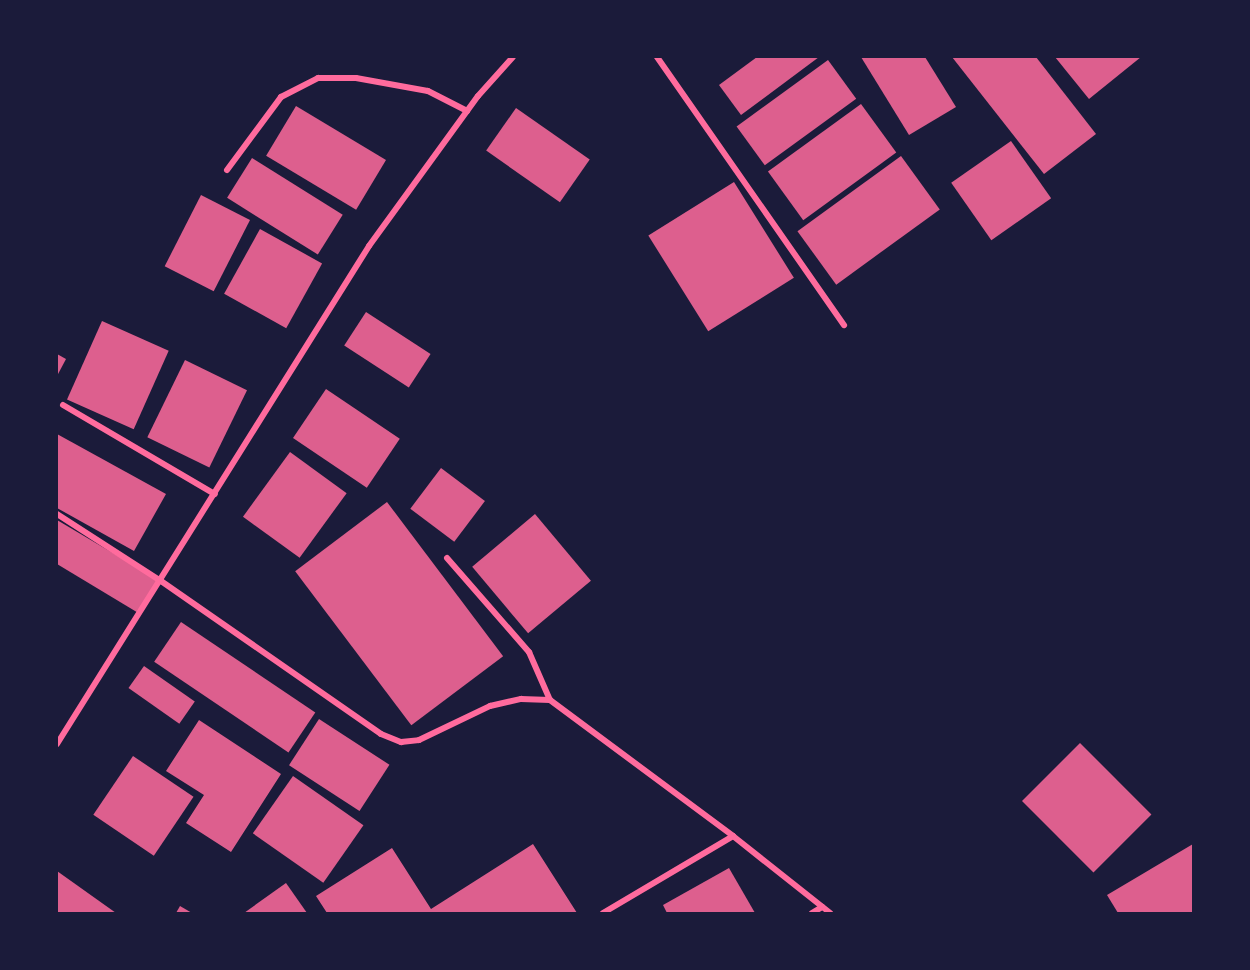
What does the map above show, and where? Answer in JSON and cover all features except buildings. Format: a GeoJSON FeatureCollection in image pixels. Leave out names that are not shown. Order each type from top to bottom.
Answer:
{"type":"FeatureCollection","features":[{"type":"Feature","properties":{"kind":"street"},"geometry":{"type":"LineString","coordinates":[[57,744],[369,246],[467,111],[513,57]]}},
{"type":"Feature","properties":{"kind":"street"},"geometry":{"type":"LineString","coordinates":[[657,57],[844,325]]}},
{"type":"Feature","properties":{"kind":"street"},"geometry":{"type":"LineString","coordinates":[[227,170],[281,97],[318,78],[356,78],[428,91],[467,111]]}},
{"type":"Feature","properties":{"kind":"street"},"geometry":{"type":"LineString","coordinates":[[63,405],[215,494]]}},
{"type":"Feature","properties":{"kind":"street"},"geometry":{"type":"LineString","coordinates":[[57,514],[161,581],[381,734],[401,742],[418,740],[490,706],[521,699],[550,700]]}},
{"type":"Feature","properties":{"kind":"street"},"geometry":{"type":"LineString","coordinates":[[447,558],[529,652],[550,700],[733,836],[830,913]]}},
{"type":"Feature","properties":{"kind":"street"},"geometry":{"type":"LineString","coordinates":[[603,913],[733,836]]}},
{"type":"Feature","properties":{"kind":"street"},"geometry":{"type":"LineString","coordinates":[[812,913],[822,906]]}}]}
